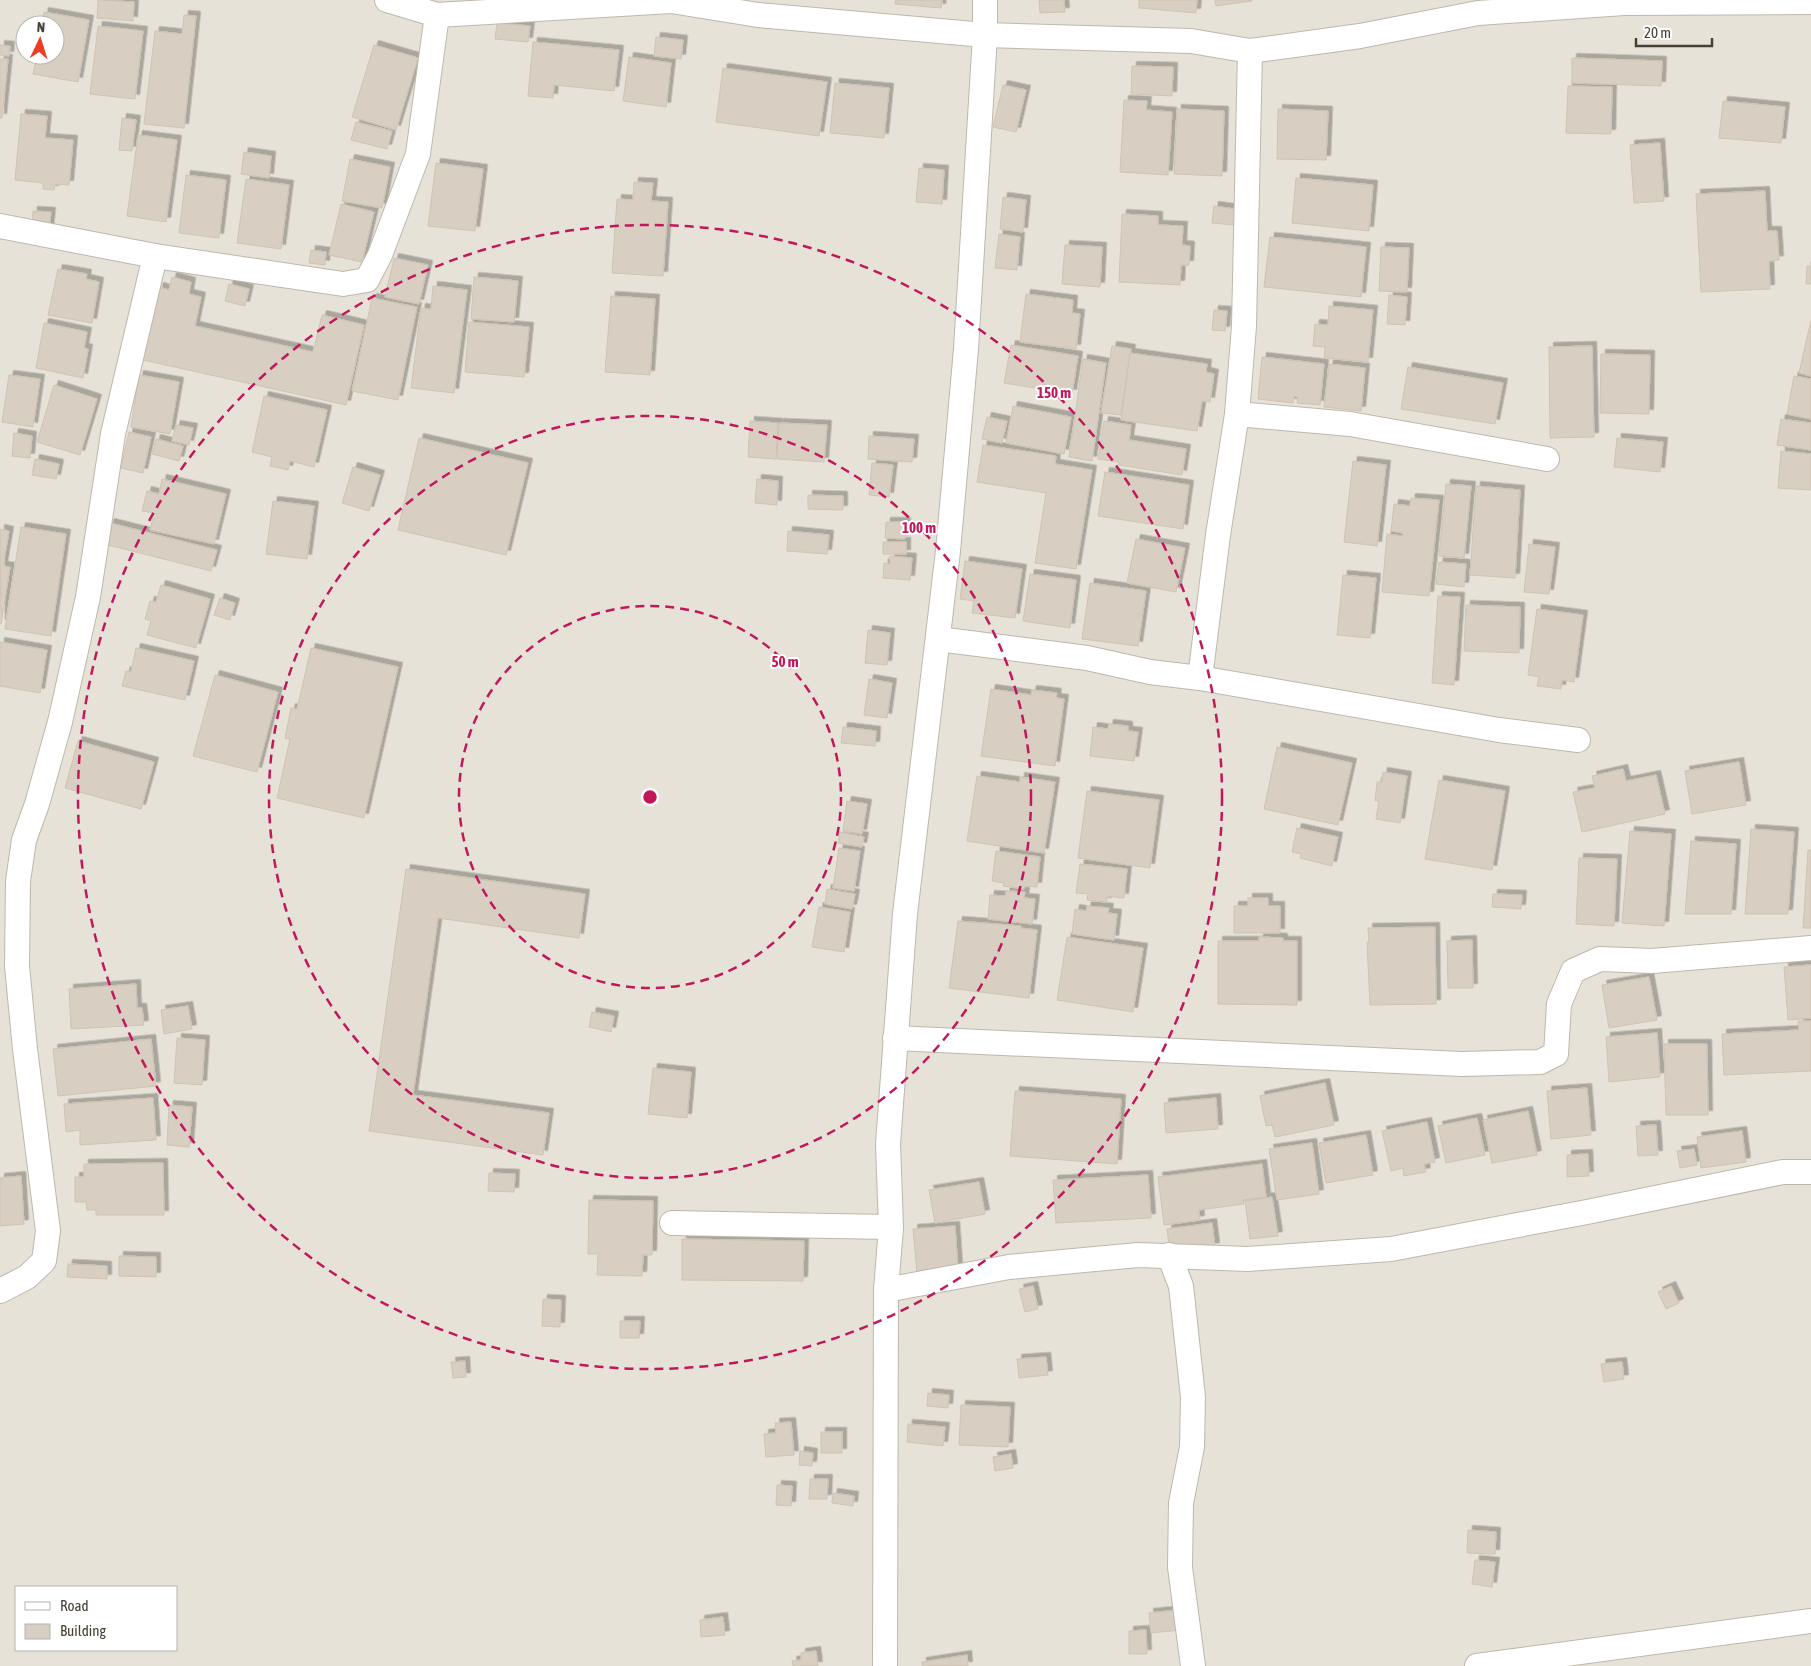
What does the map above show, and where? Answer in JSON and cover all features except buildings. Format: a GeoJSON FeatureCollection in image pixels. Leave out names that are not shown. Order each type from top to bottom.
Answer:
{"type":"FeatureCollection","features":[{"type":"Feature","properties":{"kind":"street"},"geometry":{"type":"LineString","coordinates":[[387,0],[437,15],[671,1],[759,8],[985,35],[1191,41],[1250,51],[1360,36],[1478,12],[1624,3],[1811,2]]}},
{"type":"Feature","properties":{"kind":"street"},"geometry":{"type":"LineString","coordinates":[[885,1666],[886,1290],[891,1227],[888,1144],[904,914],[938,639],[965,359],[985,35],[985,0]]}},
{"type":"Feature","properties":{"kind":"street"},"geometry":{"type":"LineString","coordinates":[[0,226],[155,256],[343,284],[367,280],[380,255],[418,154],[437,15]]}},
{"type":"Feature","properties":{"kind":"street"},"geometry":{"type":"LineString","coordinates":[[1200,678],[1218,535],[1237,414],[1244,326],[1250,51]]}},
{"type":"Feature","properties":{"kind":"street"},"geometry":{"type":"LineString","coordinates":[[0,1291],[28,1277],[44,1261],[48,1231],[25,1049],[17,966],[18,881],[24,840],[37,804],[60,722],[88,597],[113,434],[155,256]]}},
{"type":"Feature","properties":{"kind":"street"},"geometry":{"type":"LineString","coordinates":[[1237,414],[1350,424],[1547,458]]}},
{"type":"Feature","properties":{"kind":"street"},"geometry":{"type":"LineString","coordinates":[[938,639],[1087,658],[1150,672],[1200,678],[1499,730],[1578,740]]}},
{"type":"Feature","properties":{"kind":"street"},"geometry":{"type":"LineString","coordinates":[[895,1038],[1179,1050],[1341,1060],[1462,1064],[1540,1062],[1556,1054],[1559,1004],[1573,971],[1600,959],[1652,961],[1811,948]]}},
{"type":"Feature","properties":{"kind":"street"},"geometry":{"type":"LineString","coordinates":[[886,1290],[1009,1267],[1138,1255],[1248,1259],[1391,1249],[1783,1172],[1811,1172]]}},
{"type":"Feature","properties":{"kind":"street"},"geometry":{"type":"LineString","coordinates":[[672,1223],[891,1227]]}},
{"type":"Feature","properties":{"kind":"street"},"geometry":{"type":"LineString","coordinates":[[1168,1255],[1181,1286],[1193,1397],[1192,1447],[1181,1503],[1180,1567],[1193,1666]]}},
{"type":"Feature","properties":{"kind":"street"},"geometry":{"type":"LineString","coordinates":[[1477,1666],[1811,1621]]}},
{"type":"Feature","properties":{"kind":"shaded area"},"geometry":{"type":"Polygon","coordinates":[[[0,0],[1811,0],[1811,1666],[0,1666],[0,0]]]}}]}
